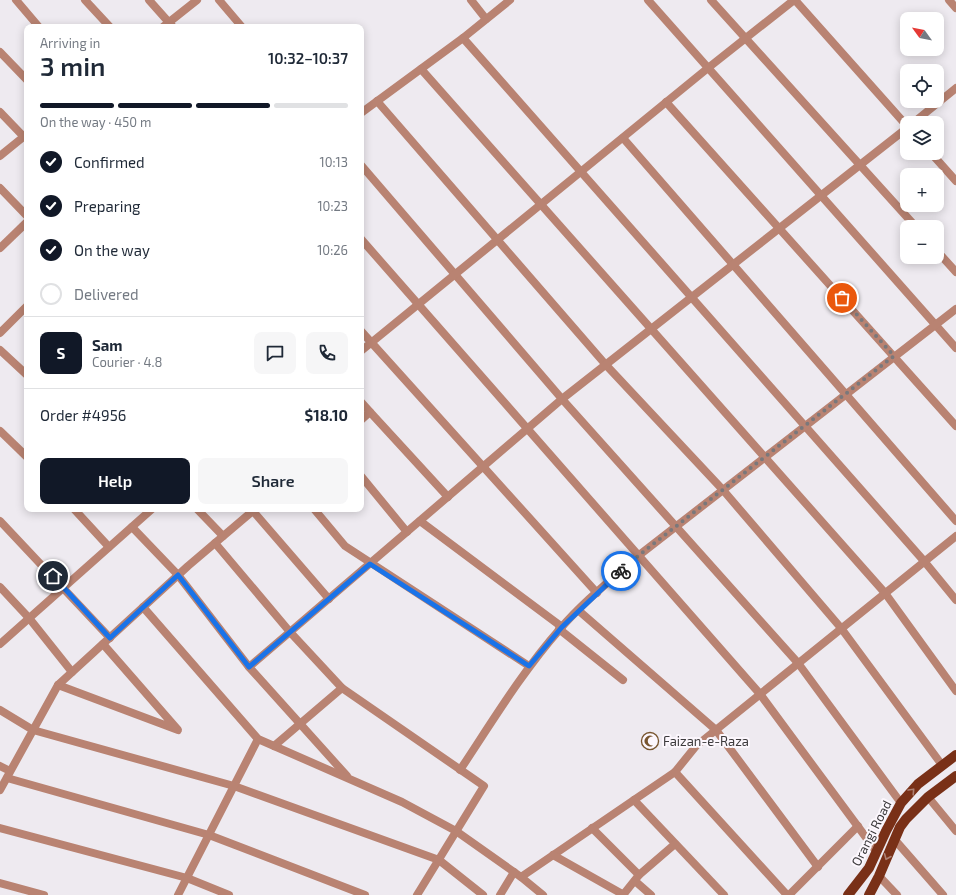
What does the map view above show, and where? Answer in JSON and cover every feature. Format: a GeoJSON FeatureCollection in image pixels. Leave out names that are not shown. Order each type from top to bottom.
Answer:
{"type":"FeatureCollection","features":[{"type":"Feature","properties":{"kind":"main road","name":"Orangi Road"},"geometry":{"type":"LineString","coordinates":[[848,895],[869,868],[876,851],[901,803],[918,784],[956,755]]}},
{"type":"Feature","properties":{"kind":"main road","name":"Orangi Road"},"geometry":{"type":"LineString","coordinates":[[869,895],[880,876],[895,840],[906,819],[928,797],[956,776]]}},
{"type":"Feature","properties":{"kind":"street"},"geometry":{"type":"LineString","coordinates":[[16,0],[36,24]]}},
{"type":"Feature","properties":{"kind":"street"},"geometry":{"type":"LineString","coordinates":[[85,0],[107,24]]}},
{"type":"Feature","properties":{"kind":"street"},"geometry":{"type":"LineString","coordinates":[[149,0],[167,24]]}},
{"type":"Feature","properties":{"kind":"street"},"geometry":{"type":"LineString","coordinates":[[169,24],[197,0]]}},
{"type":"Feature","properties":{"kind":"street"},"geometry":{"type":"LineString","coordinates":[[219,0],[239,24]]}},
{"type":"Feature","properties":{"kind":"street"},"geometry":{"type":"LineString","coordinates":[[471,0],[486,19]]}},
{"type":"Feature","properties":{"kind":"street"},"geometry":{"type":"LineString","coordinates":[[364,111],[463,38],[510,0]]}},
{"type":"Feature","properties":{"kind":"street"},"geometry":{"type":"LineString","coordinates":[[648,0],[956,348]]}},
{"type":"Feature","properties":{"kind":"street"},"geometry":{"type":"LineString","coordinates":[[711,0],[910,220]]}},
{"type":"Feature","properties":{"kind":"street"},"geometry":{"type":"LineString","coordinates":[[364,349],[624,138],[666,102],[794,0],[900,119]]}},
{"type":"Feature","properties":{"kind":"street"},"geometry":{"type":"LineString","coordinates":[[949,0],[956,8]]}},
{"type":"Feature","properties":{"kind":"street"},"geometry":{"type":"LineString","coordinates":[[463,38],[690,298],[924,561],[956,600]]}},
{"type":"Feature","properties":{"kind":"street"},"geometry":{"type":"LineString","coordinates":[[0,52],[24,77]]}},
{"type":"Feature","properties":{"kind":"street"},"geometry":{"type":"LineString","coordinates":[[420,69],[885,593],[956,691]]}},
{"type":"Feature","properties":{"kind":"street"},"geometry":{"type":"LineString","coordinates":[[922,116],[955,90]]}},
{"type":"Feature","properties":{"kind":"street"},"geometry":{"type":"LineString","coordinates":[[377,101],[606,365],[723,490],[841,628],[942,765]]}},
{"type":"Feature","properties":{"kind":"street"},"geometry":{"type":"LineString","coordinates":[[666,102],[956,426]]}},
{"type":"Feature","properties":{"kind":"street"},"geometry":{"type":"LineString","coordinates":[[0,112],[24,135]]}},
{"type":"Feature","properties":{"kind":"street"},"geometry":{"type":"LineString","coordinates":[[249,667],[562,400],[900,133]]}},
{"type":"Feature","properties":{"kind":"street"},"geometry":{"type":"LineString","coordinates":[[0,156],[24,137]]}},
{"type":"Feature","properties":{"kind":"street"},"geometry":{"type":"LineString","coordinates":[[624,138],[956,521]]}},
{"type":"Feature","properties":{"kind":"street"},"geometry":{"type":"LineString","coordinates":[[937,160],[956,181]]}},
{"type":"Feature","properties":{"kind":"street"},"geometry":{"type":"LineString","coordinates":[[364,169],[562,400],[798,663],[901,803]]}},
{"type":"Feature","properties":{"kind":"street"},"geometry":{"type":"LineString","coordinates":[[0,188],[24,213]]}},
{"type":"Feature","properties":{"kind":"street"},"geometry":{"type":"LineString","coordinates":[[0,248],[24,225]]}},
{"type":"Feature","properties":{"kind":"street"},"geometry":{"type":"LineString","coordinates":[[364,241],[760,694],[876,851]]}},
{"type":"Feature","properties":{"kind":"street"},"geometry":{"type":"LineString","coordinates":[[944,259],[956,272]]}},
{"type":"Feature","properties":{"kind":"street"},"geometry":{"type":"LineString","coordinates":[[0,333],[24,309]]}},
{"type":"Feature","properties":{"kind":"street"},"geometry":{"type":"LineString","coordinates":[[460,770],[529,666],[578,610],[638,556],[956,309]]}},
{"type":"Feature","properties":{"kind":"street"},"geometry":{"type":"LineString","coordinates":[[364,335],[597,593]]}},
{"type":"Feature","properties":{"kind":"street"},"geometry":{"type":"LineString","coordinates":[[0,350],[24,372]]}},
{"type":"Feature","properties":{"kind":"street"},"geometry":{"type":"LineString","coordinates":[[364,405],[448,497]]}},
{"type":"Feature","properties":{"kind":"street"},"geometry":{"type":"LineString","coordinates":[[364,417],[370,412]]}},
{"type":"Feature","properties":{"kind":"street"},"geometry":{"type":"LineString","coordinates":[[0,430],[24,454]]}},
{"type":"Feature","properties":{"kind":"street"},"geometry":{"type":"LineString","coordinates":[[364,480],[407,532]]}},
{"type":"Feature","properties":{"kind":"street"},"geometry":{"type":"LineString","coordinates":[[77,512],[109,547]]}},
{"type":"Feature","properties":{"kind":"street"},"geometry":{"type":"LineString","coordinates":[[0,644],[148,512]]}},
{"type":"Feature","properties":{"kind":"street"},"geometry":{"type":"LineString","coordinates":[[200,512],[223,536]]}},
{"type":"Feature","properties":{"kind":"street"},"geometry":{"type":"LineString","coordinates":[[0,790],[58,685],[178,575],[252,512]]}},
{"type":"Feature","properties":{"kind":"street"},"geometry":{"type":"LineString","coordinates":[[256,512],[329,599]]}},
{"type":"Feature","properties":{"kind":"street"},"geometry":{"type":"LineString","coordinates":[[316,512],[344,546],[529,666]]}},
{"type":"Feature","properties":{"kind":"street"},"geometry":{"type":"LineString","coordinates":[[0,521],[64,587],[110,638]]}},
{"type":"Feature","properties":{"kind":"street"},"geometry":{"type":"LineString","coordinates":[[420,521],[561,628],[623,680]]}},
{"type":"Feature","properties":{"kind":"street"},"geometry":{"type":"LineString","coordinates":[[132,526],[178,575],[249,667],[349,778]]}},
{"type":"Feature","properties":{"kind":"street"},"geometry":{"type":"LineString","coordinates":[[500,895],[517,874],[553,855],[674,772],[696,746],[956,536]]}},
{"type":"Feature","properties":{"kind":"street"},"geometry":{"type":"LineString","coordinates":[[215,543],[290,632],[342,688],[484,786],[417,895]]}},
{"type":"Feature","properties":{"kind":"street"},"geometry":{"type":"LineString","coordinates":[[0,587],[28,618],[72,672]]}},
{"type":"Feature","properties":{"kind":"street"},"geometry":{"type":"LineString","coordinates":[[143,607],[258,739],[402,802],[456,831],[517,874],[543,895]]}},
{"type":"Feature","properties":{"kind":"street"},"geometry":{"type":"LineString","coordinates":[[578,610],[716,730],[818,867]]}},
{"type":"Feature","properties":{"kind":"street"},"geometry":{"type":"LineString","coordinates":[[58,685],[178,730],[103,644]]}},
{"type":"Feature","properties":{"kind":"street"},"geometry":{"type":"LineString","coordinates":[[274,746],[342,688]]}},
{"type":"Feature","properties":{"kind":"street"},"geometry":{"type":"LineString","coordinates":[[0,710],[33,730],[234,786],[439,860],[482,895]]}},
{"type":"Feature","properties":{"kind":"street"},"geometry":{"type":"LineString","coordinates":[[178,895],[258,739]]}},
{"type":"Feature","properties":{"kind":"street"},"geometry":{"type":"LineString","coordinates":[[0,766],[8,775],[209,835],[365,895]]}},
{"type":"Feature","properties":{"kind":"street"},"geometry":{"type":"LineString","coordinates":[[674,772],[788,895],[858,826]]}},
{"type":"Feature","properties":{"kind":"street"},"geometry":{"type":"LineString","coordinates":[[928,797],[956,831]]}},
{"type":"Feature","properties":{"kind":"street"},"geometry":{"type":"LineString","coordinates":[[634,800],[724,895]]}},
{"type":"Feature","properties":{"kind":"street"},"geometry":{"type":"LineString","coordinates":[[0,828],[187,878],[229,895]]}},
{"type":"Feature","properties":{"kind":"street"},"geometry":{"type":"LineString","coordinates":[[592,828],[651,895]]}},
{"type":"Feature","properties":{"kind":"street"},"geometry":{"type":"LineString","coordinates":[[895,840],[943,895]]}},
{"type":"Feature","properties":{"kind":"street"},"geometry":{"type":"LineString","coordinates":[[553,855],[624,895],[637,878],[675,844]]}},
{"type":"Feature","properties":{"kind":"street"},"geometry":{"type":"LineString","coordinates":[[880,876],[896,895]]}},
{"type":"Feature","properties":{"kind":"street"},"geometry":{"type":"LineString","coordinates":[[0,883],[44,895]]}},
{"type":"Feature","properties":{"kind":"way so far"},"geometry":{"type":"LineString","coordinates":[[621,571],[638,556],[894,356],[842,298]]}},
{"type":"Feature","properties":{"kind":"place","name":"Faizan-e-Raza"},"geometry":{"type":"Point","coordinates":[650,741]}},
{"type":"Feature","properties":{"kind":"route"},"geometry":{"type":"LineString","coordinates":[[53,576],[110,638],[178,575],[249,667],[370,564],[529,666],[562,627],[621,571]]}}]}
